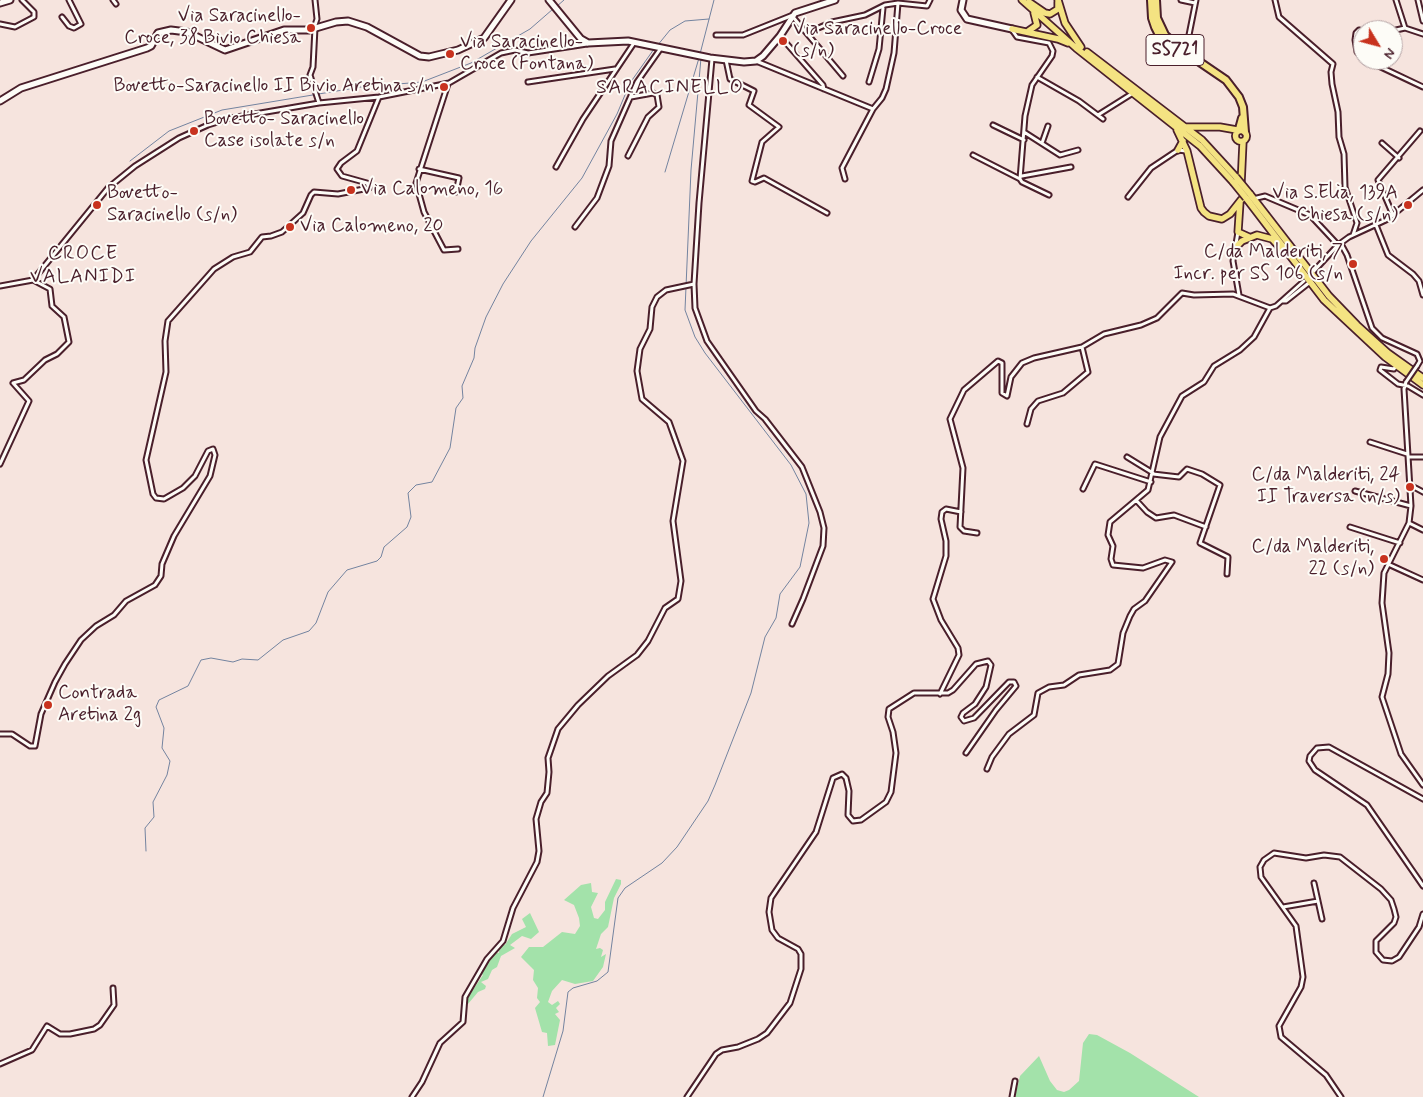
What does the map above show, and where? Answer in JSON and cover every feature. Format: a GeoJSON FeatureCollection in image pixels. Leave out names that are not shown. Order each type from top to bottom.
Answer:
{"type":"FeatureCollection","features":[{"type":"Feature","properties":{"kind":"highway","name":"SS721"},"geometry":{"type":"LineString","coordinates":[[1151,0],[1152,18],[1160,37],[1167,44],[1225,82]]}},
{"type":"Feature","properties":{"kind":"highway","name":"SS721"},"geometry":{"type":"LineString","coordinates":[[1156,0],[1157,18],[1164,35],[1225,82],[1234,94],[1241,110],[1240,131]]}},
{"type":"Feature","properties":{"kind":"main road"},"geometry":{"type":"LineString","coordinates":[[1022,0],[1045,14],[1050,14],[1058,9],[1057,0]]}},
{"type":"Feature","properties":{"kind":"main road"},"geometry":{"type":"LineString","coordinates":[[1057,0],[1065,23],[1079,48]]}},
{"type":"Feature","properties":{"kind":"main road"},"geometry":{"type":"LineString","coordinates":[[1027,32],[1037,26],[1037,18],[1028,3]]}},
{"type":"Feature","properties":{"kind":"main road"},"geometry":{"type":"LineString","coordinates":[[1028,3],[1133,93],[1200,146],[1235,179]]}},
{"type":"Feature","properties":{"kind":"main road"},"geometry":{"type":"LineString","coordinates":[[1012,29],[1058,39],[1079,48],[1202,140],[1235,179],[1247,198],[1300,268],[1307,282],[1353,329],[1396,366],[1423,385]]}},
{"type":"Feature","properties":{"kind":"main road"},"geometry":{"type":"LineString","coordinates":[[1171,123],[1187,151],[1201,208],[1209,216],[1222,219],[1247,198]]}},
{"type":"Feature","properties":{"kind":"main road"},"geometry":{"type":"LineString","coordinates":[[1185,127],[1220,127],[1240,131]]}},
{"type":"Feature","properties":{"kind":"main road","name":"SS721"},"geometry":{"type":"LineString","coordinates":[[1238,232],[1247,198],[1240,131]]}},
{"type":"Feature","properties":{"kind":"main road"},"geometry":{"type":"LineString","coordinates":[[1178,150],[1183,141]]}},
{"type":"Feature","properties":{"kind":"main road"},"geometry":{"type":"LineString","coordinates":[[1247,198],[1329,296],[1357,325],[1388,354],[1423,378]]}},
{"type":"Feature","properties":{"kind":"main road"},"geometry":{"type":"LineString","coordinates":[[1238,232],[1249,237]]}},
{"type":"Feature","properties":{"kind":"main road"},"geometry":{"type":"LineString","coordinates":[[1236,247],[1249,237],[1257,235],[1272,239],[1296,267],[1300,268]]}},
{"type":"Feature","properties":{"kind":"street"},"geometry":{"type":"LineString","coordinates":[[0,3],[10,0]]}},
{"type":"Feature","properties":{"kind":"street"},"geometry":{"type":"LineString","coordinates":[[0,24],[15,27],[34,18],[34,12],[22,0]]}},
{"type":"Feature","properties":{"kind":"street"},"geometry":{"type":"LineString","coordinates":[[62,17],[69,26],[74,28],[81,24],[69,0]]}},
{"type":"Feature","properties":{"kind":"street"},"geometry":{"type":"LineString","coordinates":[[113,0],[116,4]]}},
{"type":"Feature","properties":{"kind":"street"},"geometry":{"type":"LineString","coordinates":[[316,0],[313,66],[310,75],[312,88],[319,103]]}},
{"type":"Feature","properties":{"kind":"street"},"geometry":{"type":"LineString","coordinates":[[0,101],[21,88],[147,48],[151,46],[158,33],[171,30],[187,32],[225,50],[284,30],[315,28],[336,22],[348,21],[367,27],[420,56],[429,56],[458,50],[484,38],[511,0]]}},
{"type":"Feature","properties":{"kind":"street"},"geometry":{"type":"LineString","coordinates":[[716,35],[742,35],[835,0]]}},
{"type":"Feature","properties":{"kind":"street"},"geometry":{"type":"LineString","coordinates":[[807,32],[832,22],[865,15],[898,3],[927,6],[930,0]]}},
{"type":"Feature","properties":{"kind":"street"},"geometry":{"type":"LineString","coordinates":[[963,0],[961,10],[967,19],[1012,29],[1016,37],[1049,43],[1052,46],[1052,56],[1037,77],[1030,94],[1024,132],[1021,177],[1022,182],[1049,195]]}},
{"type":"Feature","properties":{"kind":"street"},"geometry":{"type":"LineString","coordinates":[[1181,0],[1196,2],[1187,45]]}},
{"type":"Feature","properties":{"kind":"street"},"geometry":{"type":"LineString","coordinates":[[1275,0],[1278,17],[1333,64],[1331,78],[1338,112],[1339,137],[1344,154],[1345,187],[1357,223],[1353,235]]}},
{"type":"Feature","properties":{"kind":"street"},"geometry":{"type":"LineString","coordinates":[[1396,0],[1404,28],[1423,34]]}},
{"type":"Feature","properties":{"kind":"street"},"geometry":{"type":"LineString","coordinates":[[1418,0],[1423,22]]}},
{"type":"Feature","properties":{"kind":"street"},"geometry":{"type":"LineString","coordinates":[[549,1],[581,40],[588,44]]}},
{"type":"Feature","properties":{"kind":"street"},"geometry":{"type":"LineString","coordinates":[[845,179],[842,168],[873,109],[882,98],[886,89],[894,53],[898,3]]}},
{"type":"Feature","properties":{"kind":"street"},"geometry":{"type":"LineString","coordinates":[[869,82],[879,48],[883,7]]}},
{"type":"Feature","properties":{"kind":"street"},"geometry":{"type":"LineString","coordinates":[[794,15],[843,76]]}},
{"type":"Feature","properties":{"kind":"street"},"geometry":{"type":"LineString","coordinates":[[756,60],[780,36],[794,15]]}},
{"type":"Feature","properties":{"kind":"street"},"geometry":{"type":"LineString","coordinates":[[780,36],[823,85],[824,89]]}},
{"type":"Feature","properties":{"kind":"street"},"geometry":{"type":"LineString","coordinates":[[33,280],[108,188],[135,166],[179,138],[208,125],[231,118],[319,103],[379,97],[449,83],[501,53],[515,50],[528,53],[588,44],[634,42],[711,58],[756,60],[873,109]]}},
{"type":"Feature","properties":{"kind":"street"},"geometry":{"type":"LineString","coordinates":[[556,167],[583,119],[634,42]]}},
{"type":"Feature","properties":{"kind":"street"},"geometry":{"type":"LineString","coordinates":[[575,227],[597,198],[609,166],[611,141],[637,82],[660,48]]}},
{"type":"Feature","properties":{"kind":"street"},"geometry":{"type":"LineString","coordinates":[[711,58],[694,284],[695,308],[706,341],[756,410],[765,418],[802,467],[820,512],[824,528],[823,546],[804,599],[792,624]]}},
{"type":"Feature","properties":{"kind":"street"},"geometry":{"type":"LineString","coordinates":[[726,60],[730,79],[754,91],[749,105],[780,127],[762,142],[752,181],[755,182],[764,178],[826,213]]}},
{"type":"Feature","properties":{"kind":"street"},"geometry":{"type":"LineString","coordinates":[[528,82],[616,69]]}},
{"type":"Feature","properties":{"kind":"street"},"geometry":{"type":"LineString","coordinates":[[1388,70],[1423,87]]}},
{"type":"Feature","properties":{"kind":"street"},"geometry":{"type":"LineString","coordinates":[[1037,77],[1103,119]]}},
{"type":"Feature","properties":{"kind":"street"},"geometry":{"type":"LineString","coordinates":[[449,83],[420,169],[417,191],[429,223],[444,250],[458,249]]}},
{"type":"Feature","properties":{"kind":"street"},"geometry":{"type":"LineString","coordinates":[[628,156],[648,116],[659,107],[657,95],[653,93],[631,97]]}},
{"type":"Feature","properties":{"kind":"street"},"geometry":{"type":"LineString","coordinates":[[1098,115],[1133,93]]}},
{"type":"Feature","properties":{"kind":"street"},"geometry":{"type":"LineString","coordinates":[[0,734],[12,734],[30,746],[35,746],[42,714],[55,682],[65,664],[81,640],[96,626],[114,615],[126,601],[155,585],[161,576],[162,564],[174,536],[210,476],[215,455],[213,449],[208,451],[195,476],[183,488],[164,499],[156,498],[153,494],[146,460],[166,372],[165,341],[168,321],[214,269],[232,257],[250,252],[262,237],[276,235],[294,222],[303,213],[314,192],[346,193],[369,188],[368,183],[342,176],[337,169],[341,163],[357,151],[379,97]]}},
{"type":"Feature","properties":{"kind":"street"},"geometry":{"type":"LineString","coordinates":[[993,125],[1024,140]]}},
{"type":"Feature","properties":{"kind":"street"},"geometry":{"type":"LineString","coordinates":[[1042,143],[1048,126]]}},
{"type":"Feature","properties":{"kind":"street"},"geometry":{"type":"LineString","coordinates":[[1393,215],[1378,182],[1380,176],[1399,158],[1420,131]]}},
{"type":"Feature","properties":{"kind":"street"},"geometry":{"type":"LineString","coordinates":[[1024,132],[1060,155],[1078,150]]}},
{"type":"Feature","properties":{"kind":"street"},"geometry":{"type":"LineString","coordinates":[[1382,143],[1399,158]]}},
{"type":"Feature","properties":{"kind":"street"},"geometry":{"type":"LineString","coordinates":[[1128,197],[1151,168],[1178,150],[1187,151]]}},
{"type":"Feature","properties":{"kind":"street"},"geometry":{"type":"LineString","coordinates":[[973,155],[1021,177],[1070,167]]}},
{"type":"Feature","properties":{"kind":"street"},"geometry":{"type":"LineString","coordinates":[[420,169],[460,178],[456,192]]}},
{"type":"Feature","properties":{"kind":"street"},"geometry":{"type":"LineString","coordinates":[[1314,272],[1339,244],[1393,215],[1423,190]]}},
{"type":"Feature","properties":{"kind":"street"},"geometry":{"type":"LineString","coordinates":[[1247,198],[1262,196],[1277,200],[1310,215],[1347,254],[1372,328],[1382,338],[1417,354],[1420,361],[1405,384],[1411,506],[1409,523],[1388,564],[1382,583],[1389,653],[1388,674],[1382,697],[1401,754],[1423,785]]}},
{"type":"Feature","properties":{"kind":"street"},"geometry":{"type":"LineString","coordinates":[[1376,225],[1388,255],[1413,274],[1419,282],[1423,295]]}},
{"type":"Feature","properties":{"kind":"street","name":"SS721"},"geometry":{"type":"LineString","coordinates":[[1238,232],[1233,261],[1239,295]]}},
{"type":"Feature","properties":{"kind":"street"},"geometry":{"type":"LineString","coordinates":[[0,286],[33,280],[50,289],[52,306],[64,317],[69,342],[57,354],[45,360],[24,380],[13,383],[29,401],[0,464]]}},
{"type":"Feature","properties":{"kind":"street"},"geometry":{"type":"LineString","coordinates":[[1282,301],[1286,301],[1307,282]]}},
{"type":"Feature","properties":{"kind":"street"},"geometry":{"type":"LineString","coordinates":[[986,769],[992,757],[1009,734],[1034,715],[1038,693],[1049,687],[1064,685],[1079,675],[1110,670],[1118,664],[1123,633],[1130,616],[1134,609],[1145,602],[1172,562],[1165,560],[1143,568],[1115,566],[1111,562],[1113,550],[1108,535],[1110,522],[1147,492],[1153,474],[1160,437],[1182,396],[1204,382],[1214,366],[1240,350],[1254,337],[1270,308],[1307,282]]}},
{"type":"Feature","properties":{"kind":"street"},"geometry":{"type":"LineString","coordinates":[[412,1097],[422,1082],[440,1043],[463,1022],[465,997],[487,959],[503,941],[513,908],[537,862],[539,851],[536,820],[541,802],[547,793],[548,758],[558,729],[578,705],[608,676],[637,655],[648,641],[665,608],[678,598],[681,581],[673,521],[679,473],[683,461],[669,422],[642,399],[636,371],[640,349],[650,329],[652,308],[657,297],[666,290],[694,284]]}},
{"type":"Feature","properties":{"kind":"street"},"geometry":{"type":"LineString","coordinates":[[978,533],[961,529],[963,468],[950,419],[964,390],[998,361],[1002,363],[1002,393],[1007,396],[1011,377],[1022,363],[1034,358],[1082,347],[1104,334],[1136,327],[1156,318],[1182,293],[1194,295],[1239,295],[1270,308]]}},
{"type":"Feature","properties":{"kind":"street"},"geometry":{"type":"LineString","coordinates":[[1027,424],[1032,409],[1038,401],[1063,393],[1088,372],[1082,347]]}},
{"type":"Feature","properties":{"kind":"street"},"geometry":{"type":"LineString","coordinates":[[1396,366],[1394,369],[1381,367],[1380,370],[1398,384],[1405,384],[1423,395]]}},
{"type":"Feature","properties":{"kind":"street"},"geometry":{"type":"LineString","coordinates":[[1370,442],[1407,455],[1423,457]]}},
{"type":"Feature","properties":{"kind":"street"},"geometry":{"type":"LineString","coordinates":[[1127,457],[1153,474],[1179,476],[1187,469],[1202,474],[1220,485],[1200,543],[1228,557],[1227,574]]}},
{"type":"Feature","properties":{"kind":"street"},"geometry":{"type":"LineString","coordinates":[[1083,489],[1095,464],[1151,482]]}},
{"type":"Feature","properties":{"kind":"street"},"geometry":{"type":"LineString","coordinates":[[1410,485],[1423,492]]}},
{"type":"Feature","properties":{"kind":"street"},"geometry":{"type":"LineString","coordinates":[[1355,491],[1411,506]]}},
{"type":"Feature","properties":{"kind":"street"},"geometry":{"type":"LineString","coordinates":[[1136,500],[1147,512],[1156,518],[1174,515],[1206,527]]}},
{"type":"Feature","properties":{"kind":"street"},"geometry":{"type":"LineString","coordinates":[[940,694],[959,655],[958,648],[941,620],[933,599],[946,556],[942,512],[946,509],[961,512]]}},
{"type":"Feature","properties":{"kind":"street"},"geometry":{"type":"LineString","coordinates":[[1409,523],[1423,530]]}},
{"type":"Feature","properties":{"kind":"street"},"geometry":{"type":"LineString","coordinates":[[1350,527],[1400,543]]}},
{"type":"Feature","properties":{"kind":"street"},"geometry":{"type":"LineString","coordinates":[[1388,564],[1423,580]]}},
{"type":"Feature","properties":{"kind":"street"},"geometry":{"type":"LineString","coordinates":[[687,1097],[716,1054],[722,1050],[745,1045],[758,1039],[766,1033],[790,1003],[801,969],[801,954],[798,948],[778,938],[772,930],[769,912],[772,898],[816,832],[833,778],[842,774],[846,778],[849,791],[848,815],[853,821],[861,820],[886,802],[891,792],[896,753],[893,732],[888,717],[889,710],[914,693],[940,694],[953,690],[976,664],[985,661],[991,665],[984,692],[962,717],[966,722],[974,718],[1009,682],[1016,683],[1014,690],[996,710],[966,753]]}},
{"type":"Feature","properties":{"kind":"street"},"geometry":{"type":"LineString","coordinates":[[1423,799],[1329,747],[1318,748],[1310,756],[1309,762],[1315,770],[1367,805],[1423,886]]}},
{"type":"Feature","properties":{"kind":"street"},"geometry":{"type":"LineString","coordinates":[[1341,1097],[1326,1075],[1281,1038],[1279,1026],[1301,987],[1303,977],[1296,926],[1261,877],[1260,867],[1264,860],[1274,853],[1306,858],[1324,855],[1340,857],[1387,895],[1396,916],[1394,923],[1376,941],[1376,952],[1383,960],[1392,961],[1399,957],[1420,927],[1423,914]]}},
{"type":"Feature","properties":{"kind":"street"},"geometry":{"type":"LineString","coordinates":[[1314,883],[1322,919]]}},
{"type":"Feature","properties":{"kind":"street"},"geometry":{"type":"LineString","coordinates":[[1283,907],[1318,901]]}},
{"type":"Feature","properties":{"kind":"street"},"geometry":{"type":"LineString","coordinates":[[0,1064],[32,1050],[48,1026],[60,1034],[70,1034],[100,1025],[114,1005],[113,988]]}},
{"type":"Feature","properties":{"kind":"street"},"geometry":{"type":"LineString","coordinates":[[1012,1097],[1015,1081]]}},
{"type":"Feature","properties":{"kind":"green space"},"geometry":{"type":"Polygon","coordinates":[[[616,879],[621,880],[621,884],[614,898],[608,927],[601,934],[596,949],[600,948],[603,950],[601,957],[606,954],[603,967],[593,981],[575,984],[562,980],[552,991],[548,1002],[552,1005],[558,1001],[560,1004],[556,1008],[559,1012],[555,1014],[560,1020],[555,1045],[548,1046],[547,1033],[542,1032],[535,1008],[540,1002],[537,998],[538,988],[533,980],[534,970],[521,957],[529,947],[543,947],[562,932],[575,934],[580,926],[579,918],[574,905],[564,900],[581,885],[591,883],[592,892],[598,893],[591,907],[594,918],[598,919],[605,910],[605,902],[616,879]]]}},
{"type":"Feature","properties":{"kind":"green space"},"geometry":{"type":"Polygon","coordinates":[[[530,913],[539,932],[531,939],[522,936],[510,945],[515,948],[501,956],[497,967],[492,970],[488,979],[481,982],[486,986],[485,989],[478,992],[468,1004],[468,1000],[466,1000],[483,975],[481,974],[490,958],[495,952],[499,953],[499,948],[503,943],[505,945],[512,934],[526,927],[522,919],[530,913]]]}},
{"type":"Feature","properties":{"kind":"green space"},"geometry":{"type":"Polygon","coordinates":[[[1089,1034],[1097,1035],[1130,1053],[1199,1097],[1015,1097],[1020,1076],[1039,1056],[1050,1081],[1057,1090],[1064,1092],[1069,1090],[1079,1081],[1083,1043],[1089,1034]]]}},
{"type":"Feature","properties":{"kind":"waterway"},"geometry":{"type":"LineString","coordinates":[[556,7],[564,0]]}},
{"type":"Feature","properties":{"kind":"waterway"},"geometry":{"type":"LineString","coordinates":[[700,54],[714,0]]}},
{"type":"Feature","properties":{"kind":"waterway"},"geometry":{"type":"LineString","coordinates":[[130,161],[169,131],[222,110],[361,87],[422,82],[471,63],[530,29],[553,9]]}},
{"type":"Feature","properties":{"kind":"waterway"},"geometry":{"type":"LineString","coordinates":[[657,46],[670,30],[685,21],[709,19]]}},
{"type":"Feature","properties":{"kind":"waterway"},"geometry":{"type":"LineString","coordinates":[[146,851],[145,828],[154,817],[153,802],[167,775],[170,761],[162,748],[164,728],[156,707],[159,700],[188,686],[201,660],[211,658],[233,662],[242,659],[258,660],[283,640],[309,631],[316,623],[328,592],[347,570],[377,561],[381,557],[384,547],[407,527],[411,517],[408,493],[416,485],[432,482],[450,448],[456,408],[463,398],[462,386],[474,358],[475,348],[486,317],[503,284],[531,241],[582,178],[617,114],[630,83],[654,49]]}},
{"type":"Feature","properties":{"kind":"waterway"},"geometry":{"type":"LineString","coordinates":[[665,172],[699,58]]}},
{"type":"Feature","properties":{"kind":"waterway"},"geometry":{"type":"LineString","coordinates":[[543,1097],[563,1031],[568,992],[573,988],[597,981],[608,972],[618,898],[625,888],[662,863],[677,847],[708,801],[751,693],[765,637],[776,618],[780,594],[800,567],[809,523],[806,494],[791,465],[705,353],[695,337],[685,310],[691,170],[701,58]]}},
{"type":"Feature","properties":{"kind":"place","name":"Via Saracinello- Croce, 38 Bivio Chiesa"},"geometry":{"type":"Point","coordinates":[311,28]}},
{"type":"Feature","properties":{"kind":"place","name":"Via Saracinello-Croce (s/n)"},"geometry":{"type":"Point","coordinates":[783,41]}},
{"type":"Feature","properties":{"kind":"place","name":"Via Saracinello- Croce (Fontana)"},"geometry":{"type":"Point","coordinates":[450,54]}},
{"type":"Feature","properties":{"kind":"place","name":"Bovetto-Saracinello II Bivio Aretina s/n"},"geometry":{"type":"Point","coordinates":[444,87]}},
{"type":"Feature","properties":{"kind":"place","name":"Bovetto- Saracinello Case isolate s/n"},"geometry":{"type":"Point","coordinates":[194,131]}},
{"type":"Feature","properties":{"kind":"place","name":"Via Calomeno, 16"},"geometry":{"type":"Point","coordinates":[351,190]}},
{"type":"Feature","properties":{"kind":"place","name":"Bovetto- Saracinello (s/n)"},"geometry":{"type":"Point","coordinates":[97,205]}},
{"type":"Feature","properties":{"kind":"place","name":"Via S.Elia, 139A Chiesa (s/n)"},"geometry":{"type":"Point","coordinates":[1408,205]}},
{"type":"Feature","properties":{"kind":"place","name":"Via Calomeno, 20"},"geometry":{"type":"Point","coordinates":[290,227]}},
{"type":"Feature","properties":{"kind":"place","name":"C/da Malderiti, 7 Incr. per SS 106 (s/n"},"geometry":{"type":"Point","coordinates":[1353,264]}},
{"type":"Feature","properties":{"kind":"place","name":"C/da Malderiti, 24 II Traversa (n/s)"},"geometry":{"type":"Point","coordinates":[1410,487]}},
{"type":"Feature","properties":{"kind":"place","name":"C/da Malderiti, 22 (s/n)"},"geometry":{"type":"Point","coordinates":[1384,559]}},
{"type":"Feature","properties":{"kind":"place","name":"Contrada Aretina 2g"},"geometry":{"type":"Point","coordinates":[48,705]}},
{"type":"Feature","properties":{"kind":"district","name":"SARACINELLO"},"geometry":{"type":"Point","coordinates":[670,89]}},
{"type":"Feature","properties":{"kind":"district","name":"CROCE VALANIDI"},"geometry":{"type":"Point","coordinates":[83,266]}}]}
